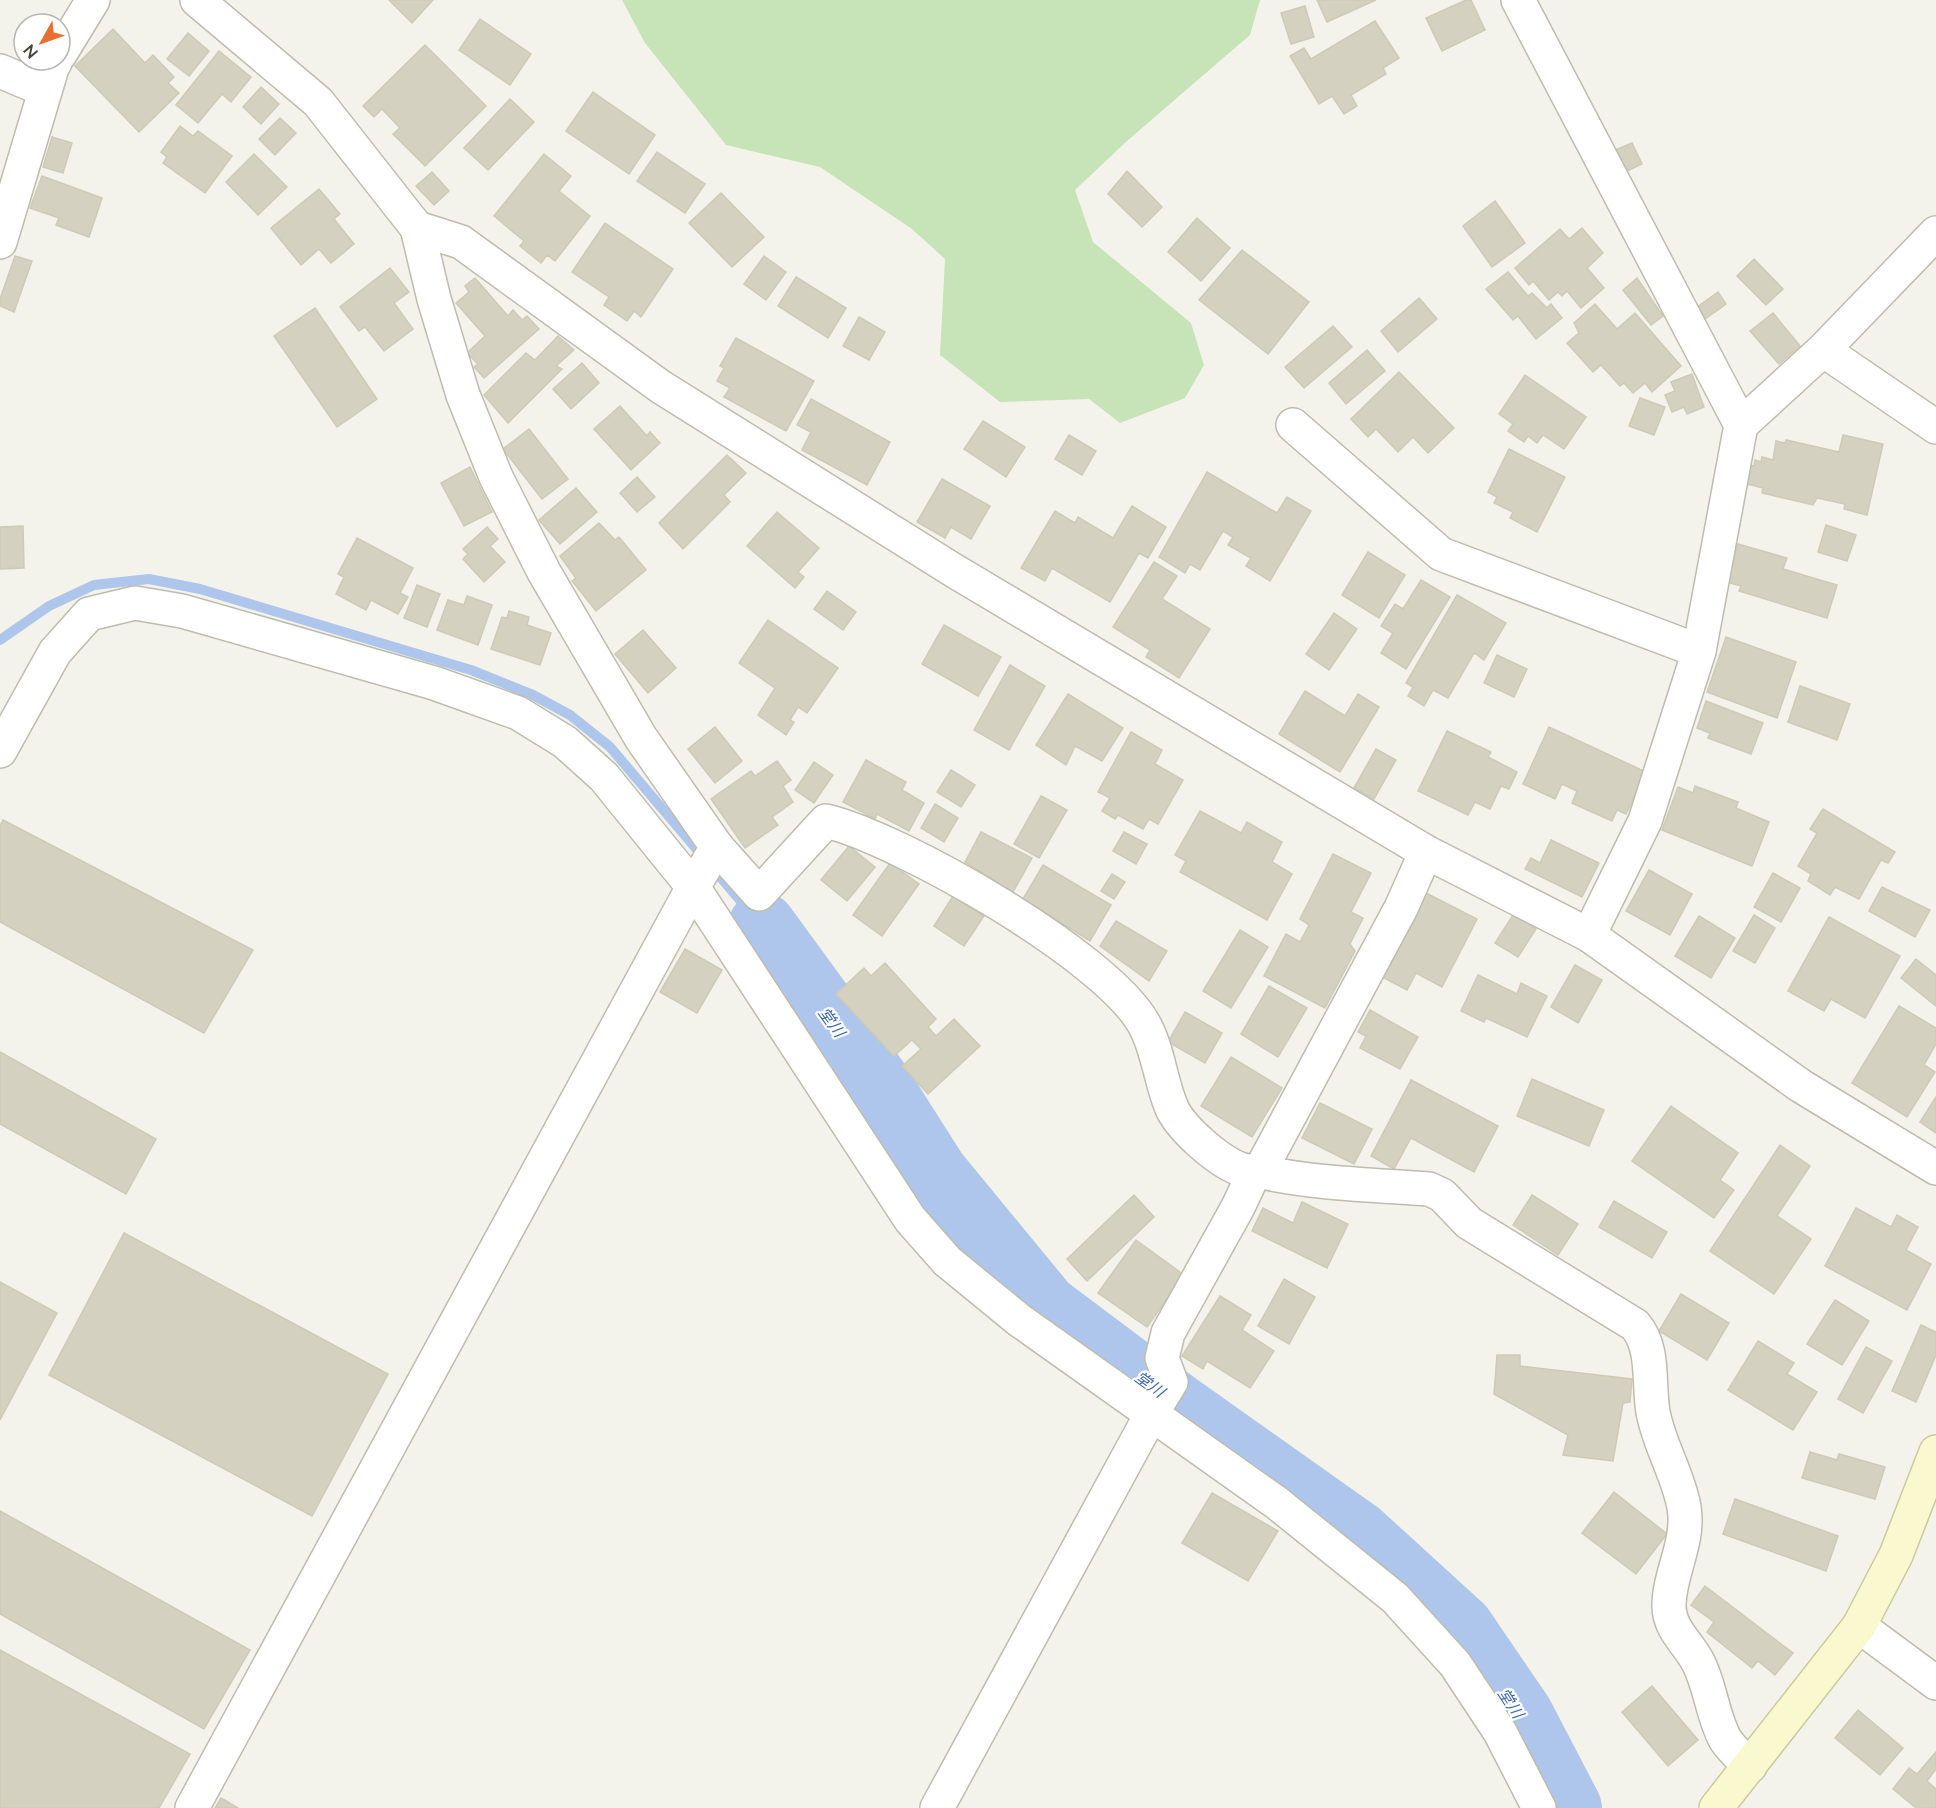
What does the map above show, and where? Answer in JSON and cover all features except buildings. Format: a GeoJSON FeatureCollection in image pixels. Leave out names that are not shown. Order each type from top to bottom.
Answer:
{"type":"FeatureCollection","features":[{"type":"Feature","properties":{"kind":"street"},"geometry":{"type":"LineString","coordinates":[[72,34],[93,0]]}},
{"type":"Feature","properties":{"kind":"street"},"geometry":{"type":"LineString","coordinates":[[197,0],[318,102],[417,228],[434,300],[463,396],[496,477],[544,572],[641,738],[705,867],[910,1219],[947,1261],[1019,1320],[1159,1402],[1277,1503],[1395,1598],[1455,1664],[1500,1732],[1539,1808]]}},
{"type":"Feature","properties":{"kind":"street"},"geometry":{"type":"LineString","coordinates":[[1518,0],[1741,425]]}},
{"type":"Feature","properties":{"kind":"street"},"geometry":{"type":"LineString","coordinates":[[0,71],[45,90]]}},
{"type":"Feature","properties":{"kind":"street"},"geometry":{"type":"LineString","coordinates":[[0,242],[52,72]]}},
{"type":"Feature","properties":{"kind":"street"},"geometry":{"type":"LineString","coordinates":[[417,228],[461,242],[662,387],[953,570],[1426,852],[1589,935],[1801,1086],[1936,1168]]}},
{"type":"Feature","properties":{"kind":"street"},"geometry":{"type":"LineString","coordinates":[[1589,935],[1645,822],[1699,651],[1741,425],[1823,350],[1936,233]]}},
{"type":"Feature","properties":{"kind":"street"},"geometry":{"type":"LineString","coordinates":[[1823,350],[1936,427]]}},
{"type":"Feature","properties":{"kind":"street"},"geometry":{"type":"LineString","coordinates":[[1293,425],[1441,554],[1699,651]]}},
{"type":"Feature","properties":{"kind":"street"},"geometry":{"type":"LineString","coordinates":[[0,751],[55,652],[90,614],[135,603],[182,611],[434,683],[518,713],[565,742],[705,867],[759,894],[826,821],[850,827],[913,855],[1069,949],[1122,998],[1144,1023],[1171,1108],[1203,1146],[1240,1169],[1294,1179],[1430,1190],[1442,1195],[1469,1223],[1621,1314],[1643,1334],[1647,1346],[1653,1412],[1685,1510],[1684,1534],[1669,1606],[1671,1622],[1697,1661],[1710,1689],[1726,1741],[1750,1766]]}},
{"type":"Feature","properties":{"kind":"street"},"geometry":{"type":"LineString","coordinates":[[937,1808],[1171,1382],[1162,1358],[1168,1333],[1401,908],[1426,852]]}},
{"type":"Feature","properties":{"kind":"street"},"geometry":{"type":"LineString","coordinates":[[192,1808],[705,867]]}},
{"type":"Feature","properties":{"kind":"street"},"geometry":{"type":"LineString","coordinates":[[1716,1808],[1859,1626],[1896,1555],[1936,1452]]}},
{"type":"Feature","properties":{"kind":"street"},"geometry":{"type":"LineString","coordinates":[[1859,1626],[1936,1683]]}},
{"type":"Feature","properties":{"kind":"green space"},"geometry":{"type":"Polygon","coordinates":[[[622,0],[1260,0],[1250,35],[1127,141],[1075,190],[1093,242],[1191,323],[1204,365],[1185,398],[1120,423],[1089,399],[1000,402],[940,355],[945,259],[912,229],[820,167],[726,145],[645,43],[622,0]]]}},
{"type":"Feature","properties":{"kind":"waterway"},"geometry":{"type":"LineString","coordinates":[[0,640],[49,606],[94,585],[149,579],[200,589],[471,670],[533,695],[570,715],[610,747],[762,926]]}},
{"type":"Feature","properties":{"kind":"waterway","name":"堂川"},"geometry":{"type":"LineString","coordinates":[[762,926],[878,1085],[934,1173],[1045,1308],[1173,1404],[1358,1535],[1460,1628],[1520,1716],[1568,1808]]}}]}
